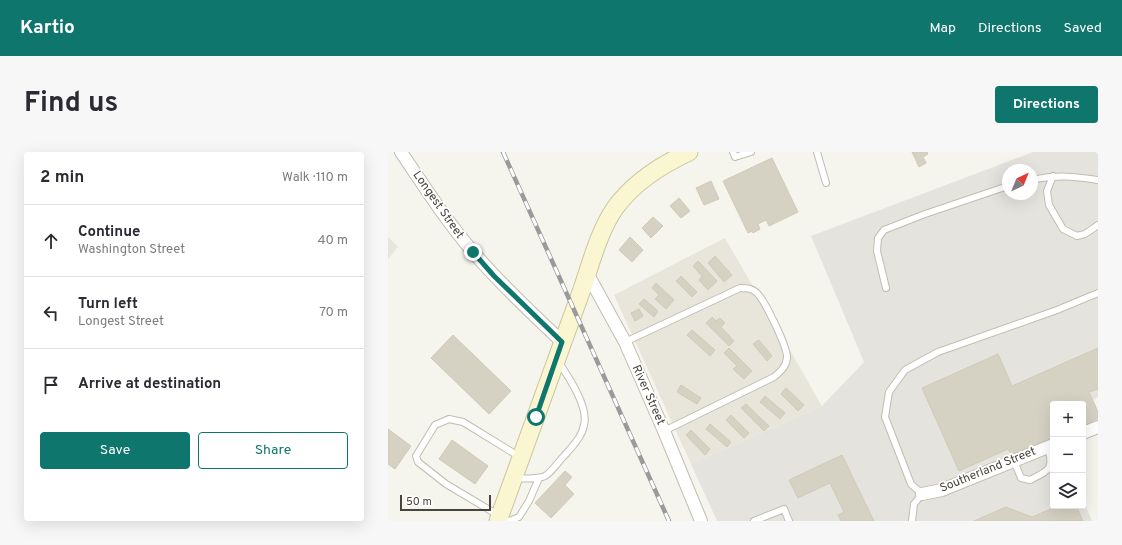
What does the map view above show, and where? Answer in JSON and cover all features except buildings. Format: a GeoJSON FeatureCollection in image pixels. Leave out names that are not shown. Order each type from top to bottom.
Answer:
{"type":"FeatureCollection","features":[{"type":"Feature","properties":{"kind":"street","name":"Longest Street"},"geometry":{"type":"LineString","coordinates":[[401,152],[453,227],[559,350]]}},
{"type":"Feature","properties":{"kind":"street"},"geometry":{"type":"LineString","coordinates":[[504,520],[514,478],[521,457],[607,221],[637,183],[658,169],[689,152]]}},
{"type":"Feature","properties":{"kind":"street","name":"River Street"},"geometry":{"type":"LineString","coordinates":[[587,273],[625,342],[701,521]]}},
{"type":"Feature","properties":{"kind":"street"},"geometry":{"type":"LineString","coordinates":[[1086,432],[1098,427]]}},
{"type":"Feature","properties":{"kind":"street","name":"Southerland Street"},"geometry":{"type":"LineString","coordinates":[[922,494],[942,490],[1050,446]]}},
{"type":"Feature","properties":{"kind":"lane"},"geometry":{"type":"LineString","coordinates":[[733,152],[735,157],[750,152]]}},
{"type":"Feature","properties":{"kind":"lane"},"geometry":{"type":"LineString","coordinates":[[817,152],[826,183]]}},
{"type":"Feature","properties":{"kind":"lane"},"geometry":{"type":"LineString","coordinates":[[1038,179],[1053,176],[1076,176],[1098,180]]}},
{"type":"Feature","properties":{"kind":"lane"},"geometry":{"type":"LineString","coordinates":[[1053,176],[1047,191],[1049,206],[1064,229],[1077,236],[1086,234],[1098,225]]}},
{"type":"Feature","properties":{"kind":"lane"},"geometry":{"type":"LineString","coordinates":[[886,288],[877,251],[878,238],[884,230],[924,214],[1002,188]]}},
{"type":"Feature","properties":{"kind":"lane"},"geometry":{"type":"LineString","coordinates":[[625,342],[740,288],[748,288],[756,292],[759,296],[787,351],[786,364],[781,372],[774,378],[664,431]]}},
{"type":"Feature","properties":{"kind":"lane"},"geometry":{"type":"LineString","coordinates":[[912,521],[914,504],[922,494],[911,484],[885,417],[889,392],[905,370],[938,352],[1057,310],[1098,293]]}},
{"type":"Feature","properties":{"kind":"lane"},"geometry":{"type":"LineString","coordinates":[[514,478],[539,478],[545,476],[572,448],[582,433],[585,424],[583,408],[559,350]]}},
{"type":"Feature","properties":{"kind":"lane"},"geometry":{"type":"LineString","coordinates":[[521,457],[463,422],[449,419],[435,425],[416,456],[418,462],[446,484],[504,520],[519,517],[529,501],[539,478]]}},
{"type":"Feature","properties":{"kind":"lane"},"geometry":{"type":"LineString","coordinates":[[1014,461],[1021,478],[1030,480],[1040,475],[1050,467]]}},
{"type":"Feature","properties":{"kind":"lane"},"geometry":{"type":"LineString","coordinates":[[754,521],[784,509],[789,521]]}},
{"type":"Feature","properties":{"kind":"shaded area"},"geometry":{"type":"Polygon","coordinates":[[[1033,152],[1098,152],[1098,397],[1093,400],[1098,411],[1098,426],[1086,432],[1086,401],[1050,401],[1050,509],[1086,509],[1086,506],[1092,521],[717,521],[691,464],[822,406],[864,362],[811,236],[1033,152]]]}},
{"type":"Feature","properties":{"kind":"shaded area"},"geometry":{"type":"Polygon","coordinates":[[[388,237],[398,247],[388,259],[388,237]]]}},
{"type":"Feature","properties":{"kind":"shaded area"},"geometry":{"type":"Polygon","coordinates":[[[725,238],[822,406],[691,464],[614,295],[725,238]]]}},
{"type":"Feature","properties":{"kind":"railway"},"geometry":{"type":"LineString","coordinates":[[503,152],[669,521]]}},
{"type":"Feature","properties":{"kind":"route"},"geometry":{"type":"LineString","coordinates":[[473,252],[494,276],[562,342],[536,417]]}}]}
